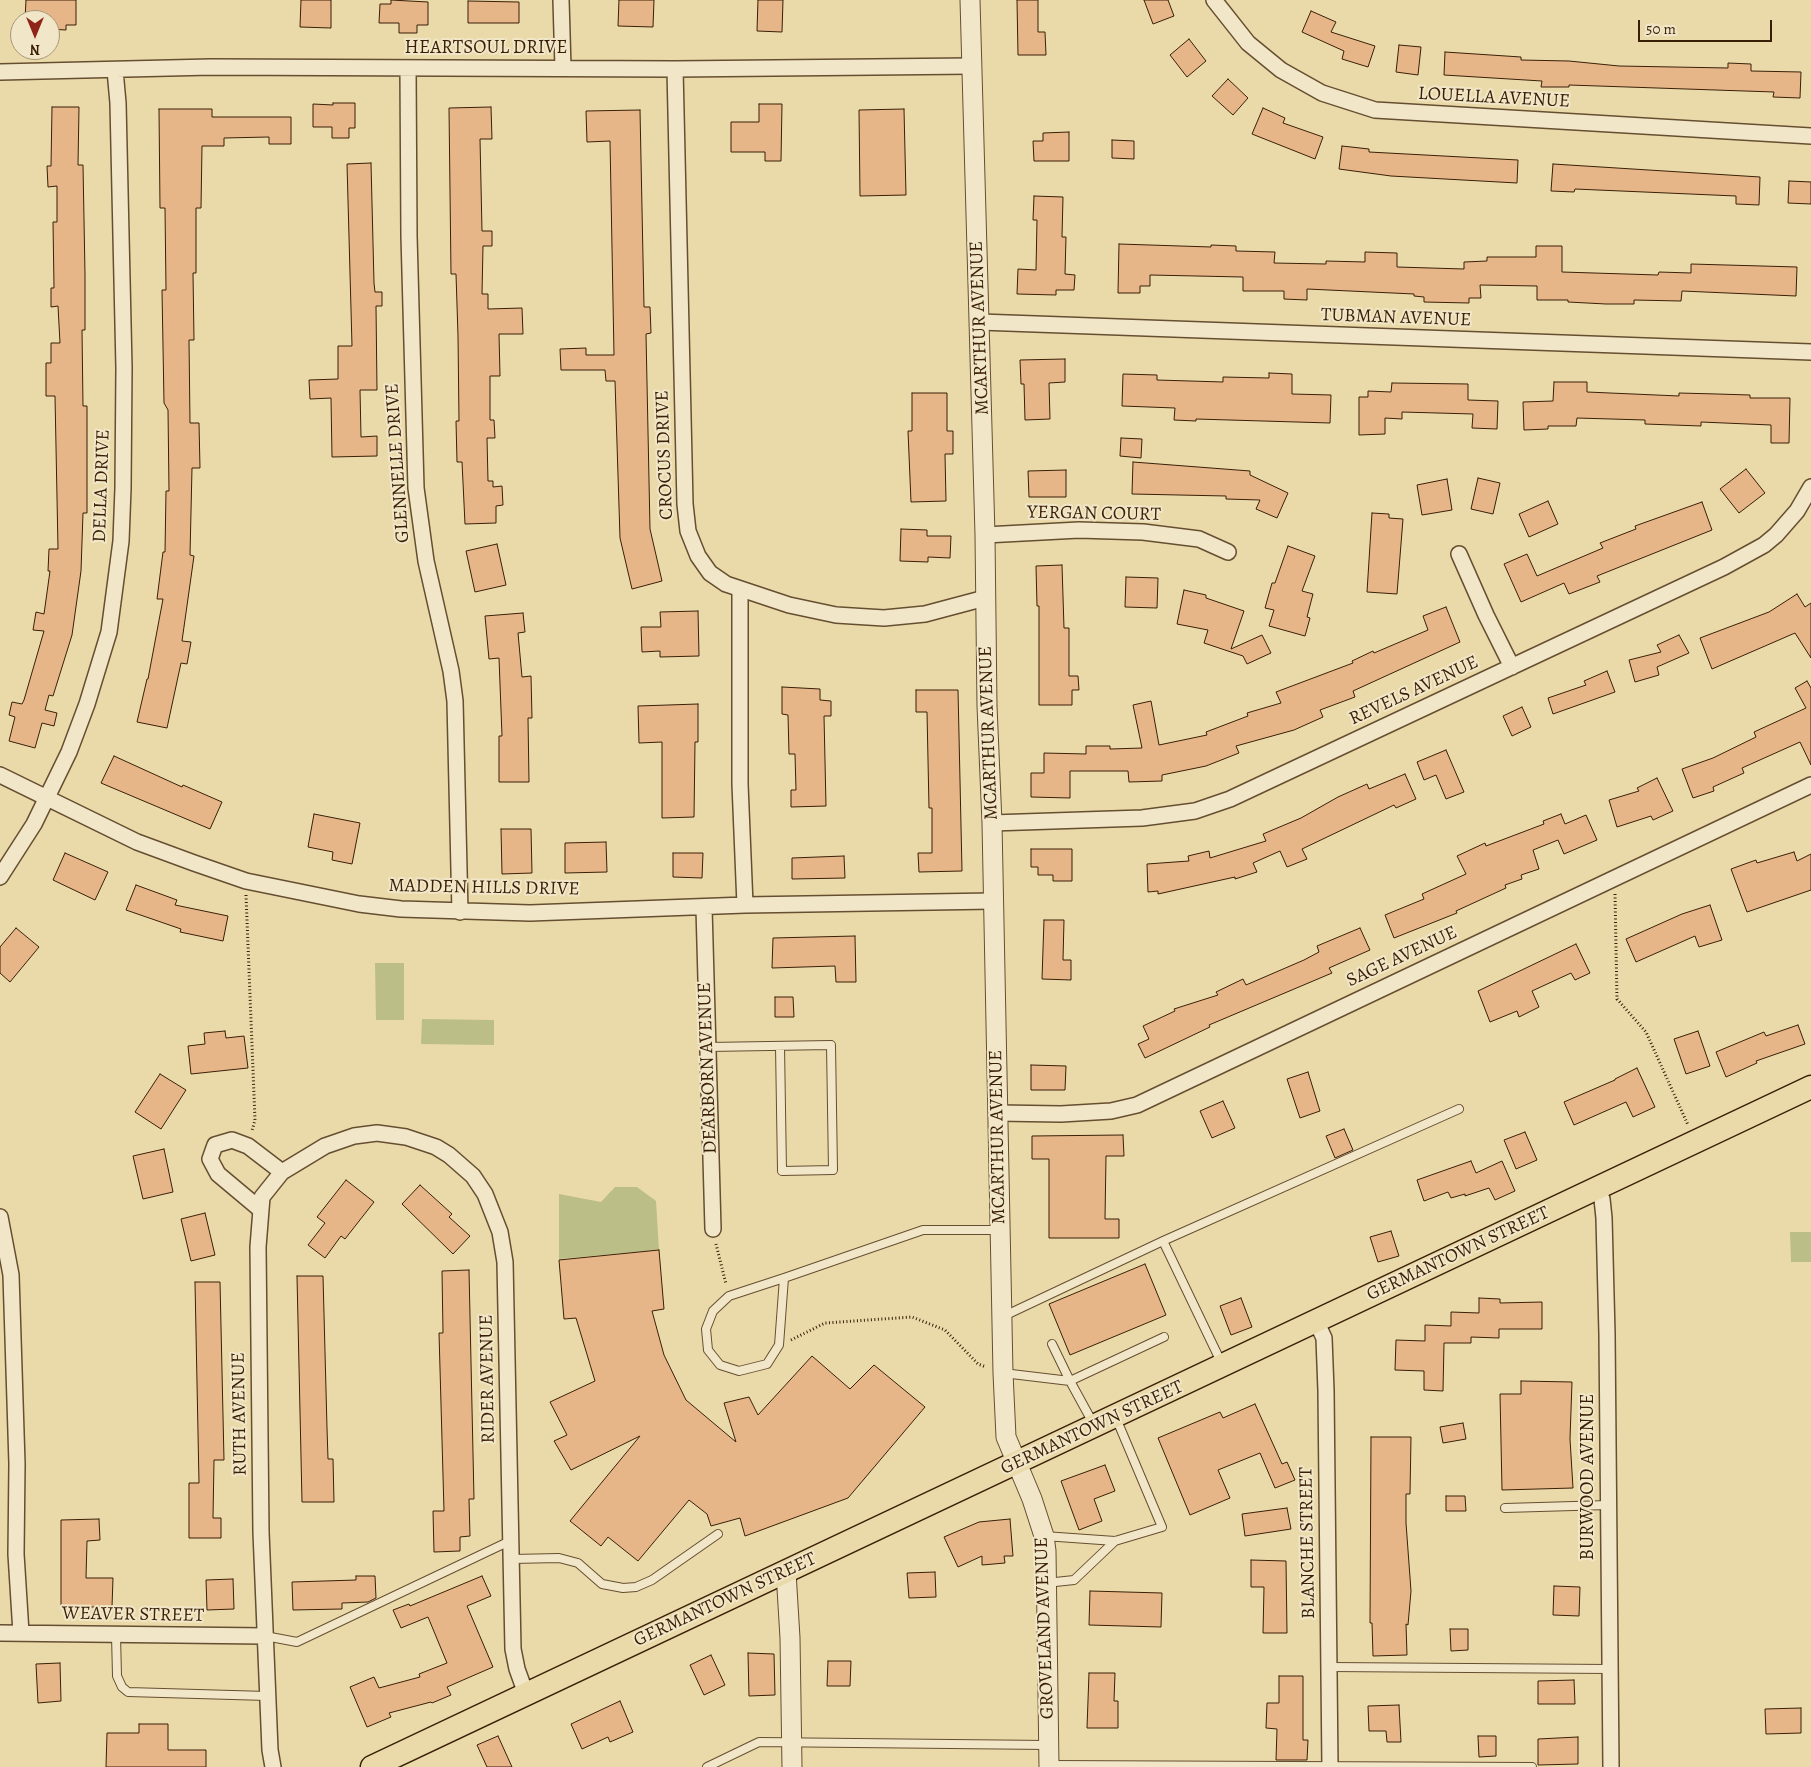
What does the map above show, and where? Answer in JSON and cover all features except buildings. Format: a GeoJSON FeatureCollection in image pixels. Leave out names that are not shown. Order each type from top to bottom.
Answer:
{"type":"FeatureCollection","features":[{"type":"Feature","properties":{"kind":"main road","name":"GERMANTOWN STREET"},"geometry":{"type":"LineString","coordinates":[[372,1767],[1811,1087]]}},
{"type":"Feature","properties":{"kind":"street"},"geometry":{"type":"LineString","coordinates":[[561,0],[563,68]]}},
{"type":"Feature","properties":{"kind":"street","name":"MCARTHUR AVENUE"},"geometry":{"type":"LineString","coordinates":[[970,0],[980,322],[1003,1373],[1006,1437],[1016,1464]]}},
{"type":"Feature","properties":{"kind":"street","name":"LOUELLA AVENUE"},"geometry":{"type":"LineString","coordinates":[[1214,0],[1248,43],[1281,70],[1322,93],[1375,110],[1811,136]]}},
{"type":"Feature","properties":{"kind":"street","name":"HEARTSOUL DRIVE"},"geometry":{"type":"LineString","coordinates":[[0,72],[211,67],[675,69],[972,66]]}},
{"type":"Feature","properties":{"kind":"street","name":"GLENNELLE DRIVE"},"geometry":{"type":"LineString","coordinates":[[408,68],[409,236],[416,488],[426,561],[451,671],[455,701],[460,912]]}},
{"type":"Feature","properties":{"kind":"street","name":"CROCUS DRIVE"},"geometry":{"type":"LineString","coordinates":[[675,69],[685,504],[688,531],[698,556],[710,573],[726,584],[816,612],[863,618],[925,614],[985,598]]}},
{"type":"Feature","properties":{"kind":"street","name":"DELLA DRIVE"},"geometry":{"type":"LineString","coordinates":[[0,877],[34,824],[70,752],[105,650],[121,541],[124,368],[118,103],[115,70]]}},
{"type":"Feature","properties":{"kind":"street","name":"TUBMAN AVENUE"},"geometry":{"type":"LineString","coordinates":[[980,322],[1150,330],[1811,352]]}},
{"type":"Feature","properties":{"kind":"street","name":"REVELS AVENUE"},"geometry":{"type":"LineString","coordinates":[[992,823],[1142,818],[1178,814],[1213,806],[1724,567],[1764,545],[1797,511],[1811,487]]}},
{"type":"Feature","properties":{"kind":"street","name":"YERGAN COURT"},"geometry":{"type":"LineString","coordinates":[[985,534],[1079,530],[1143,532],[1199,539],[1228,552]]}},
{"type":"Feature","properties":{"kind":"street"},"geometry":{"type":"LineString","coordinates":[[1459,554],[1512,667]]}},
{"type":"Feature","properties":{"kind":"street"},"geometry":{"type":"LineString","coordinates":[[740,589],[740,784],[745,906]]}},
{"type":"Feature","properties":{"kind":"street","name":"MADDEN HILLS DRIVE"},"geometry":{"type":"LineString","coordinates":[[0,775],[48,796],[137,842],[246,880],[359,904],[460,912],[530,913],[993,901]]}},
{"type":"Feature","properties":{"kind":"street","name":"SAGE AVENUE"},"geometry":{"type":"LineString","coordinates":[[998,1113],[1103,1112],[1137,1105],[1811,786]]}},
{"type":"Feature","properties":{"kind":"street","name":"DEARBORN AVENUE"},"geometry":{"type":"LineString","coordinates":[[704,908],[713,1229]]}},
{"type":"Feature","properties":{"kind":"street","name":"RUTH AVENUE"},"geometry":{"type":"LineString","coordinates":[[274,1767],[270,1750],[265,1636],[258,1247],[262,1197],[282,1172],[339,1140],[377,1133]]}},
{"type":"Feature","properties":{"kind":"street","name":"RIDER AVENUE"},"geometry":{"type":"LineString","coordinates":[[377,1133],[421,1141],[436,1147],[461,1165],[473,1176],[486,1194],[500,1232],[505,1262],[513,1649],[517,1669],[526,1694]]}},
{"type":"Feature","properties":{"kind":"street"},"geometry":{"type":"LineString","coordinates":[[261,1210],[218,1174],[210,1158],[215,1145],[232,1140],[248,1146],[282,1172]]}},
{"type":"Feature","properties":{"kind":"street","name":"BURWOOD AVENUE"},"geometry":{"type":"LineString","coordinates":[[1597,1188],[1602,1199],[1604,1218],[1611,1767]]}},
{"type":"Feature","properties":{"kind":"street"},"geometry":{"type":"LineString","coordinates":[[0,1216],[11,1275],[16,1464],[16,1554],[21,1633]]}},
{"type":"Feature","properties":{"kind":"street","name":"BLANCHE STREET"},"geometry":{"type":"LineString","coordinates":[[1316,1321],[1324,1338],[1330,1766]]}},
{"type":"Feature","properties":{"kind":"street","name":"GROVELAND AVENUE"},"geometry":{"type":"LineString","coordinates":[[1016,1464],[1032,1499],[1044,1536],[1049,1766]]}},
{"type":"Feature","properties":{"kind":"street"},"geometry":{"type":"LineString","coordinates":[[786,1572],[792,1767]]}},
{"type":"Feature","properties":{"kind":"street","name":"WEAVER STREET"},"geometry":{"type":"LineString","coordinates":[[0,1633],[265,1636]]}},
{"type":"Feature","properties":{"kind":"lane"},"geometry":{"type":"LineString","coordinates":[[708,1047],[831,1045],[833,1170],[782,1171],[780,1046]]}},
{"type":"Feature","properties":{"kind":"lane"},"geometry":{"type":"LineString","coordinates":[[1002,1317],[1163,1241],[1344,1162],[1459,1109]]}},
{"type":"Feature","properties":{"kind":"lane"},"geometry":{"type":"LineString","coordinates":[[784,1278],[779,1345],[767,1364],[739,1371],[720,1365],[708,1350],[706,1329],[713,1311],[729,1296],[923,1230],[1000,1230]]}},
{"type":"Feature","properties":{"kind":"lane"},"geometry":{"type":"LineString","coordinates":[[1163,1241],[1223,1366]]}},
{"type":"Feature","properties":{"kind":"lane"},"geometry":{"type":"LineString","coordinates":[[1003,1373],[1070,1381],[1164,1337]]}},
{"type":"Feature","properties":{"kind":"lane"},"geometry":{"type":"LineString","coordinates":[[1052,1344],[1095,1427]]}},
{"type":"Feature","properties":{"kind":"lane"},"geometry":{"type":"LineString","coordinates":[[1044,1536],[1115,1541],[1162,1527],[1115,1417]]}},
{"type":"Feature","properties":{"kind":"lane"},"geometry":{"type":"LineString","coordinates":[[1505,1508],[1608,1505]]}},
{"type":"Feature","properties":{"kind":"lane"},"geometry":{"type":"LineString","coordinates":[[512,1559],[559,1558],[578,1563],[602,1584],[636,1587],[652,1580],[718,1534]]}},
{"type":"Feature","properties":{"kind":"lane"},"geometry":{"type":"LineString","coordinates":[[265,1636],[297,1642],[512,1540]]}},
{"type":"Feature","properties":{"kind":"lane"},"geometry":{"type":"LineString","coordinates":[[1046,1583],[1074,1580],[1115,1541]]}},
{"type":"Feature","properties":{"kind":"lane"},"geometry":{"type":"LineString","coordinates":[[116,1635],[117,1676],[122,1687],[128,1692],[267,1696]]}},
{"type":"Feature","properties":{"kind":"lane"},"geometry":{"type":"LineString","coordinates":[[1329,1667],[1610,1669]]}},
{"type":"Feature","properties":{"kind":"lane"},"geometry":{"type":"LineString","coordinates":[[707,1767],[758,1742],[1050,1745]]}},
{"type":"Feature","properties":{"kind":"lane"},"geometry":{"type":"LineString","coordinates":[[1049,1766],[1532,1767]]}},
{"type":"Feature","properties":{"kind":"path"},"geometry":{"type":"LineString","coordinates":[[246,880],[255,1120],[248,1146]]}},
{"type":"Feature","properties":{"kind":"path"},"geometry":{"type":"LineString","coordinates":[[1614,880],[1617,999],[1646,1032],[1695,1142]]}},
{"type":"Feature","properties":{"kind":"path"},"geometry":{"type":"LineString","coordinates":[[713,1229],[729,1296]]}},
{"type":"Feature","properties":{"kind":"path"},"geometry":{"type":"LineString","coordinates":[[779,1345],[825,1323],[912,1317],[945,1330],[978,1364],[1003,1373]]}},
{"type":"Feature","properties":{"kind":"green space"},"geometry":{"type":"Polygon","coordinates":[[[375,963],[404,963],[404,1020],[376,1020],[375,963]]]}},
{"type":"Feature","properties":{"kind":"green space"},"geometry":{"type":"Polygon","coordinates":[[[422,1019],[494,1020],[494,1045],[421,1044],[422,1019]]]}},
{"type":"Feature","properties":{"kind":"green space"},"geometry":{"type":"Polygon","coordinates":[[[615,1187],[637,1187],[656,1201],[659,1250],[559,1259],[559,1194],[601,1202],[615,1187]]]}},
{"type":"Feature","properties":{"kind":"green space"},"geometry":{"type":"Polygon","coordinates":[[[1790,1232],[1811,1232],[1811,1262],[1791,1262],[1790,1232]]]}}]}
